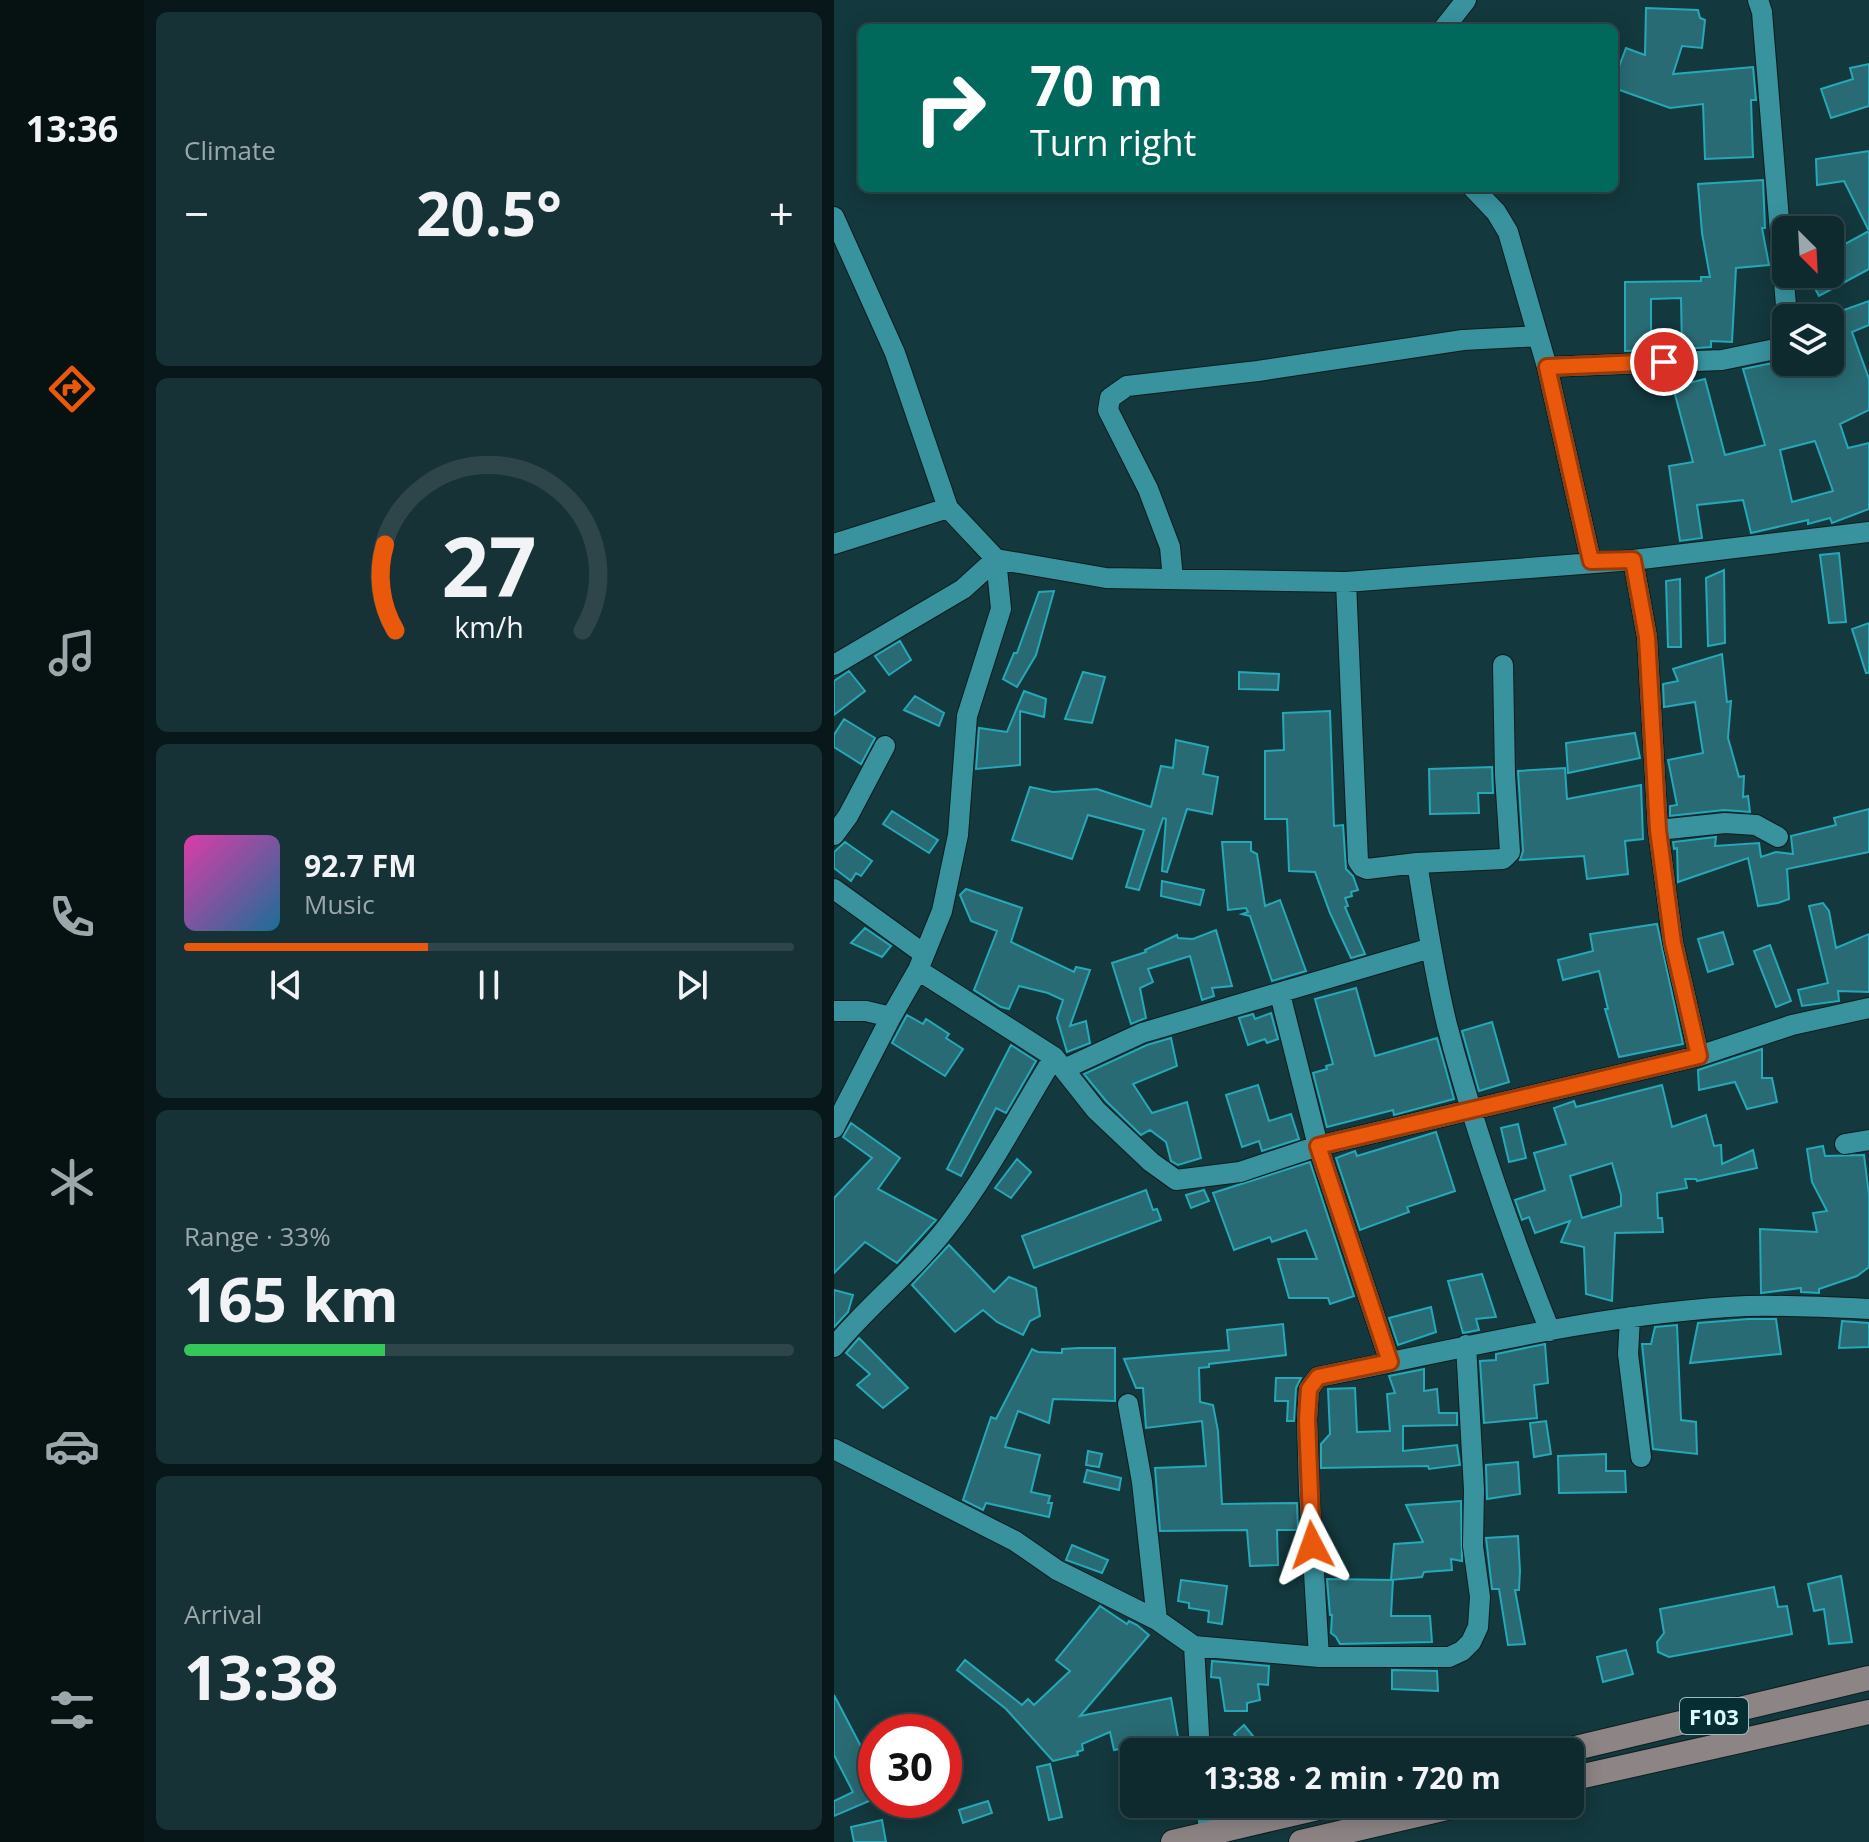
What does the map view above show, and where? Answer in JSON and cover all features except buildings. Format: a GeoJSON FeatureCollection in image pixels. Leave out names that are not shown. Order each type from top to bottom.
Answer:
{"type":"FeatureCollection","features":[{"type":"Feature","properties":{"kind":"main road","name":"F103"},"geometry":{"type":"LineString","coordinates":[[1584,1746],[1869,1678]]}},
{"type":"Feature","properties":{"kind":"main road","name":"F103"},"geometry":{"type":"LineString","coordinates":[[1584,1776],[1869,1712]]}},
{"type":"Feature","properties":{"kind":"main road"},"geometry":{"type":"LineString","coordinates":[[1173,1842],[1274,1818]]}},
{"type":"Feature","properties":{"kind":"main road"},"geometry":{"type":"LineString","coordinates":[[1301,1842],[1404,1818]]}},
{"type":"Feature","properties":{"kind":"street"},"geometry":{"type":"LineString","coordinates":[[1447,24],[1466,0]]}},
{"type":"Feature","properties":{"kind":"street"},"geometry":{"type":"LineString","coordinates":[[1758,0],[1764,27],[1786,304]]}},
{"type":"Feature","properties":{"kind":"street"},"geometry":{"type":"LineString","coordinates":[[1477,192],[1505,223],[1547,367],[1591,561]]}},
{"type":"Feature","properties":{"kind":"street"},"geometry":{"type":"LineString","coordinates":[[834,217],[895,353],[948,508],[996,559],[1106,578],[1346,582],[1633,560],[1869,532]]}},
{"type":"Feature","properties":{"kind":"street"},"geometry":{"type":"LineString","coordinates":[[1173,579],[1170,547],[1148,489],[1108,410],[1110,398],[1127,386],[1258,371],[1463,340],[1538,336]]}},
{"type":"Feature","properties":{"kind":"street"},"geometry":{"type":"LineString","coordinates":[[1547,367],[1722,360],[1772,350]]}},
{"type":"Feature","properties":{"kind":"street"},"geometry":{"type":"LineString","coordinates":[[834,544],[948,508]]}},
{"type":"Feature","properties":{"kind":"street"},"geometry":{"type":"LineString","coordinates":[[834,665],[963,589],[996,559]]}},
{"type":"Feature","properties":{"kind":"street"},"geometry":{"type":"LineString","coordinates":[[834,1128],[921,962],[942,911],[958,835],[967,716],[1001,609],[996,559]]}},
{"type":"Feature","properties":{"kind":"street"},"geometry":{"type":"LineString","coordinates":[[1633,560],[1647,637],[1658,830],[1673,943],[1699,1056]]}},
{"type":"Feature","properties":{"kind":"street"},"geometry":{"type":"LineString","coordinates":[[1346,582],[1358,861],[1362,867],[1503,859],[1510,852],[1503,665]]}},
{"type":"Feature","properties":{"kind":"street"},"geometry":{"type":"LineString","coordinates":[[834,835],[848,816],[885,746]]}},
{"type":"Feature","properties":{"kind":"street"},"geometry":{"type":"LineString","coordinates":[[1658,830],[1725,823],[1756,825],[1778,837]]}},
{"type":"Feature","properties":{"kind":"street"},"geometry":{"type":"LineString","coordinates":[[1417,863],[1447,1025],[1524,1267],[1550,1331]]}},
{"type":"Feature","properties":{"kind":"street"},"geometry":{"type":"LineString","coordinates":[[834,889],[921,962],[1059,1063],[1096,1110],[1151,1162],[1176,1180],[1240,1172],[1318,1146],[1699,1056],[1792,1025],[1869,1008]]}},
{"type":"Feature","properties":{"kind":"street"},"geometry":{"type":"LineString","coordinates":[[834,1347],[858,1317],[910,1271],[946,1228],[1059,1063],[1142,1033],[1431,948]]}},
{"type":"Feature","properties":{"kind":"street"},"geometry":{"type":"LineString","coordinates":[[1280,994],[1318,1146],[1390,1362]]}},
{"type":"Feature","properties":{"kind":"street"},"geometry":{"type":"LineString","coordinates":[[834,1011],[866,1011],[891,1017]]}},
{"type":"Feature","properties":{"kind":"street"},"geometry":{"type":"LineString","coordinates":[[1845,1144],[1869,1140]]}},
{"type":"Feature","properties":{"kind":"street"},"geometry":{"type":"LineString","coordinates":[[1319,1657],[1309,1489],[1309,1389],[1318,1377],[1466,1345],[1630,1317],[1747,1306],[1869,1309]]}},
{"type":"Feature","properties":{"kind":"street"},"geometry":{"type":"LineString","coordinates":[[1630,1317],[1628,1354],[1641,1457]]}},
{"type":"Feature","properties":{"kind":"street"},"geometry":{"type":"LineString","coordinates":[[834,1449],[1015,1541],[1057,1570],[1157,1620],[1194,1646],[1319,1657],[1449,1657],[1471,1642],[1478,1627],[1480,1597],[1473,1546],[1474,1490],[1466,1345]]}},
{"type":"Feature","properties":{"kind":"street"},"geometry":{"type":"LineString","coordinates":[[1128,1404],[1142,1482],[1157,1620]]}},
{"type":"Feature","properties":{"kind":"street"},"geometry":{"type":"LineString","coordinates":[[1194,1646],[1199,1738]]}},
{"type":"Feature","properties":{"kind":"street"},"geometry":{"type":"LineString","coordinates":[[1207,1818],[1209,1833]]}},
{"type":"Feature","properties":{"kind":"route"},"geometry":{"type":"LineString","coordinates":[[1312,1545],[1307,1419],[1309,1389],[1318,1377],[1390,1362],[1318,1146],[1699,1056],[1673,943],[1658,830],[1647,637],[1633,560],[1591,561],[1547,367],[1664,362]]}}]}
